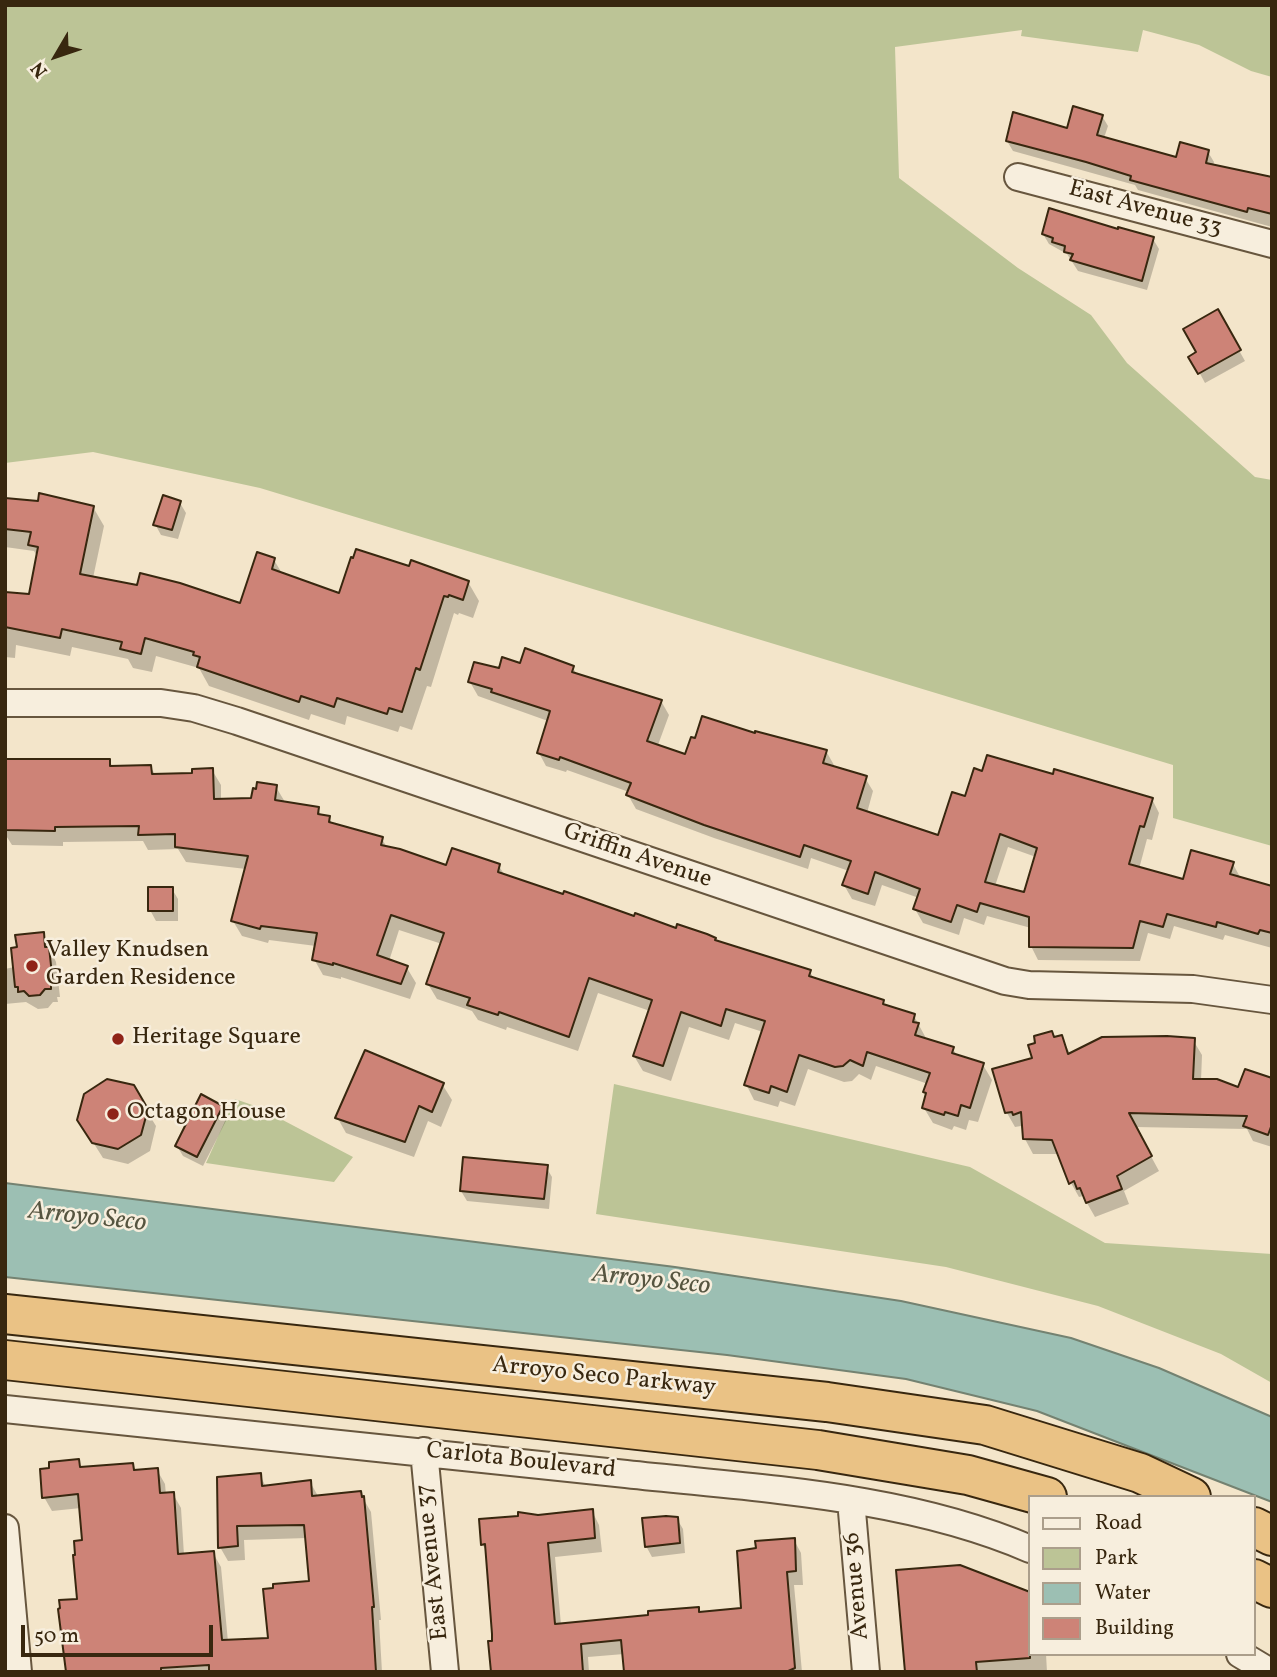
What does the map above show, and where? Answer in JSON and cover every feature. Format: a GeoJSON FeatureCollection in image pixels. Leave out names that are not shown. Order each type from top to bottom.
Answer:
{"type":"FeatureCollection","features":[{"type":"Feature","properties":{"kind":"highway","name":"Arroyo Seco Parkway"},"geometry":{"type":"LineString","coordinates":[[5,1314],[827,1402],[985,1425],[1140,1473],[1187,1495]]}},
{"type":"Feature","properties":{"kind":"highway","name":"Arroyo Seco Parkway"},"geometry":{"type":"LineString","coordinates":[[5,1360],[818,1450],[968,1475],[1040,1495]]}},
{"type":"Feature","properties":{"kind":"highway"},"geometry":{"type":"LineString","coordinates":[[1256,1528],[1272,1536]]}},
{"type":"Feature","properties":{"kind":"highway"},"geometry":{"type":"LineString","coordinates":[[1256,1580],[1272,1588]]}},
{"type":"Feature","properties":{"kind":"street","name":"East Avenue 33"},"geometry":{"type":"LineString","coordinates":[[1018,177],[1272,244]]}},
{"type":"Feature","properties":{"kind":"street","name":"Griffin Avenue"},"geometry":{"type":"LineString","coordinates":[[5,703],[161,703],[194,709],[1005,981],[1029,985],[1194,989],[1272,1000]]}},
{"type":"Feature","properties":{"kind":"street","name":"Carlota Boulevard"},"geometry":{"type":"LineString","coordinates":[[5,1409],[424,1451],[851,1500],[946,1520],[1028,1548]]}},
{"type":"Feature","properties":{"kind":"street","name":"East Avenue 37"},"geometry":{"type":"LineString","coordinates":[[424,1451],[445,1672]]}},
{"type":"Feature","properties":{"kind":"street","name":"Avenue 36"},"geometry":{"type":"LineString","coordinates":[[851,1500],[866,1672]]}},
{"type":"Feature","properties":{"kind":"street"},"geometry":{"type":"LineString","coordinates":[[5,1528],[18,1672]]}},
{"type":"Feature","properties":{"kind":"street"},"geometry":{"type":"LineString","coordinates":[[1243,1656],[1270,1672]]}},
{"type":"Feature","properties":{"kind":"green space"},"geometry":{"type":"Polygon","coordinates":[[[5,5],[1272,5],[1272,77],[1251,71],[1199,45],[1143,30],[1138,52],[1021,36],[1022,30],[895,47],[899,178],[1018,268],[1091,315],[1127,363],[1255,477],[1272,480],[1272,846],[1173,818],[1173,765],[260,488],[93,452],[5,463],[5,5]]]}},
{"type":"Feature","properties":{"kind":"green space"},"geometry":{"type":"Polygon","coordinates":[[[614,1084],[970,1167],[1105,1243],[1272,1254],[1272,1383],[1221,1354],[1098,1306],[946,1267],[596,1214],[614,1084]]]}},
{"type":"Feature","properties":{"kind":"green space"},"geometry":{"type":"Polygon","coordinates":[[[235,1099],[258,1107],[353,1157],[334,1182],[206,1163],[235,1099]]]}},
{"type":"Feature","properties":{"kind":"water","name":"Arroyo Seco"},"geometry":{"type":"Polygon","coordinates":[[[5,1183],[675,1267],[901,1301],[1071,1338],[1159,1368],[1272,1417],[1272,1502],[1037,1411],[906,1379],[727,1355],[5,1277],[5,1183]]]}},
{"type":"Feature","properties":{"kind":"building"},"geometry":{"type":"Polygon","coordinates":[[[1073,106],[1103,115],[1097,135],[1176,157],[1180,142],[1209,150],[1206,163],[1272,177],[1272,214],[1248,208],[1247,212],[1130,180],[1131,176],[1006,141],[1013,112],[1067,128],[1073,106]]]}},
{"type":"Feature","properties":{"kind":"building"},"geometry":{"type":"Polygon","coordinates":[[[1049,208],[1154,237],[1142,281],[1070,260],[1073,254],[1064,252],[1065,246],[1052,242],[1053,238],[1042,234],[1049,208]]]}},
{"type":"Feature","properties":{"kind":"building"},"geometry":{"type":"Polygon","coordinates":[[[1218,309],[1241,350],[1198,374],[1188,357],[1196,352],[1183,329],[1218,309]]]}},
{"type":"Feature","properties":{"kind":"building"},"geometry":{"type":"Polygon","coordinates":[[[39,493],[94,506],[80,574],[137,585],[140,573],[240,603],[257,552],[275,558],[272,569],[339,593],[356,549],[409,566],[411,560],[469,581],[463,600],[444,596],[420,670],[416,668],[402,712],[389,708],[387,714],[337,698],[334,707],[301,696],[299,702],[197,667],[200,657],[193,655],[194,652],[145,638],[141,654],[120,649],[122,642],[62,629],[60,638],[5,627],[5,592],[29,594],[38,547],[28,545],[31,532],[5,529],[5,498],[38,501],[39,493]]]}},
{"type":"Feature","properties":{"kind":"building"},"geometry":{"type":"Polygon","coordinates":[[[163,495],[181,501],[172,530],[153,525],[163,495]]]}},
{"type":"Feature","properties":{"kind":"building"},"geometry":{"type":"Polygon","coordinates":[[[525,648],[574,666],[572,672],[662,700],[647,741],[685,754],[691,737],[695,738],[702,716],[755,733],[827,750],[823,763],[867,776],[857,808],[938,835],[952,792],[965,796],[974,768],[982,771],[987,755],[1053,774],[1054,769],[1153,798],[1144,827],[1140,826],[1129,864],[1183,879],[1191,850],[1234,862],[1230,874],[1272,886],[1272,933],[1260,930],[1258,934],[1217,922],[1216,927],[1167,914],[1163,927],[1140,921],[1133,948],[1029,947],[1029,917],[980,903],[977,912],[957,905],[951,922],[913,909],[920,889],[875,872],[868,894],[842,885],[851,861],[804,845],[800,857],[704,825],[626,795],[631,783],[560,757],[559,760],[537,753],[550,711],[468,682],[474,662],[499,668],[502,657],[520,663],[525,648]],[[1000,834],[985,882],[1024,892],[1037,848],[1000,834]]]}},
{"type":"Feature","properties":{"kind":"building"},"geometry":{"type":"Polygon","coordinates":[[[5,759],[110,759],[110,766],[151,765],[152,774],[192,773],[192,769],[213,768],[214,799],[251,798],[257,782],[277,785],[275,800],[319,807],[318,814],[330,816],[329,822],[383,837],[381,845],[446,865],[452,848],[500,864],[498,872],[563,894],[564,891],[634,916],[635,913],[676,928],[677,924],[707,934],[716,938],[715,940],[811,970],[809,976],[884,1000],[883,1004],[915,1014],[913,1022],[919,1023],[915,1035],[954,1047],[952,1053],[984,1063],[970,1108],[961,1105],[958,1116],[922,1108],[926,1093],[923,1092],[930,1073],[867,1052],[863,1066],[850,1060],[843,1066],[835,1067],[799,1055],[787,1092],[771,1086],[769,1093],[744,1085],[765,1021],[726,1009],[721,1026],[681,1012],[663,1066],[633,1056],[652,1000],[589,978],[569,1037],[499,1012],[498,1015],[467,1005],[470,998],[426,984],[444,933],[391,915],[377,955],[408,966],[401,984],[333,963],[312,960],[317,933],[261,926],[260,929],[231,921],[248,856],[175,847],[175,834],[138,835],[139,826],[55,827],[55,831],[5,830],[5,759]]]}},
{"type":"Feature","properties":{"kind":"building"},"geometry":{"type":"Polygon","coordinates":[[[148,887],[173,887],[173,911],[148,911],[148,887]]]}},
{"type":"Feature","properties":{"kind":"building","name":"Valley Knudsen Garden Residence"},"geometry":{"type":"Polygon","coordinates":[[[44,932],[45,947],[49,947],[53,984],[51,989],[45,989],[40,995],[29,996],[24,991],[18,992],[18,987],[15,987],[11,948],[17,947],[15,935],[44,932]]]}},
{"type":"Feature","properties":{"kind":"building"},"geometry":{"type":"Polygon","coordinates":[[[1052,1031],[1054,1037],[1062,1035],[1068,1054],[1102,1037],[1195,1038],[1193,1079],[1217,1079],[1238,1087],[1245,1069],[1272,1078],[1272,1124],[1268,1135],[1243,1126],[1247,1116],[1129,1113],[1152,1156],[1117,1176],[1122,1189],[1086,1203],[1074,1181],[1069,1184],[1052,1140],[1023,1139],[1021,1112],[1013,1115],[1012,1112],[1005,1113],[992,1069],[1032,1058],[1028,1045],[1035,1043],[1034,1036],[1052,1031]]]}},
{"type":"Feature","properties":{"kind":"building"},"geometry":{"type":"Polygon","coordinates":[[[365,1050],[444,1083],[432,1112],[419,1106],[405,1142],[335,1118],[365,1050]]]}},
{"type":"Feature","properties":{"kind":"building","name":"Octagon House"},"geometry":{"type":"Polygon","coordinates":[[[107,1079],[134,1085],[148,1109],[141,1135],[118,1149],[92,1143],[77,1120],[84,1094],[107,1079]]]}},
{"type":"Feature","properties":{"kind":"building"},"geometry":{"type":"Polygon","coordinates":[[[201,1094],[223,1106],[197,1157],[175,1146],[201,1094]]]}},
{"type":"Feature","properties":{"kind":"building"},"geometry":{"type":"Polygon","coordinates":[[[463,1157],[548,1165],[544,1199],[460,1191],[463,1157]]]}},
{"type":"Feature","properties":{"kind":"building"},"geometry":{"type":"Polygon","coordinates":[[[79,1459],[80,1467],[133,1463],[134,1470],[158,1468],[160,1493],[174,1492],[178,1554],[214,1551],[222,1640],[268,1638],[263,1589],[273,1588],[273,1584],[309,1581],[304,1525],[237,1526],[238,1546],[218,1548],[217,1477],[261,1473],[262,1486],[311,1480],[312,1496],[361,1491],[362,1497],[364,1496],[374,1607],[376,1672],[209,1672],[209,1665],[161,1668],[161,1672],[66,1672],[58,1609],[59,1600],[77,1599],[74,1541],[82,1540],[78,1494],[42,1498],[40,1469],[49,1468],[49,1462],[79,1459]]]}},
{"type":"Feature","properties":{"kind":"building"},"geometry":{"type":"Polygon","coordinates":[[[593,1509],[595,1538],[548,1543],[555,1624],[648,1615],[648,1611],[699,1607],[699,1612],[741,1608],[737,1551],[756,1548],[755,1541],[795,1538],[796,1571],[787,1572],[795,1668],[786,1672],[624,1672],[621,1640],[581,1644],[583,1672],[491,1672],[488,1641],[492,1641],[492,1634],[485,1544],[481,1545],[479,1519],[518,1516],[518,1512],[538,1515],[593,1509]]]}},
{"type":"Feature","properties":{"kind":"building"},"geometry":{"type":"Polygon","coordinates":[[[678,1517],[680,1543],[645,1547],[642,1518],[678,1517]]]}},
{"type":"Feature","properties":{"kind":"building"},"geometry":{"type":"Polygon","coordinates":[[[960,1565],[1028,1591],[1030,1658],[976,1662],[977,1672],[905,1672],[896,1570],[960,1565]]]}},
{"type":"Feature","properties":{"kind":"place","name":"Valley Knudsen Garden Residence"},"geometry":{"type":"Point","coordinates":[32,966]}},
{"type":"Feature","properties":{"kind":"place","name":"Heritage Square"},"geometry":{"type":"Point","coordinates":[118,1039]}},
{"type":"Feature","properties":{"kind":"place","name":"Octagon House"},"geometry":{"type":"Point","coordinates":[113,1114]}}]}
